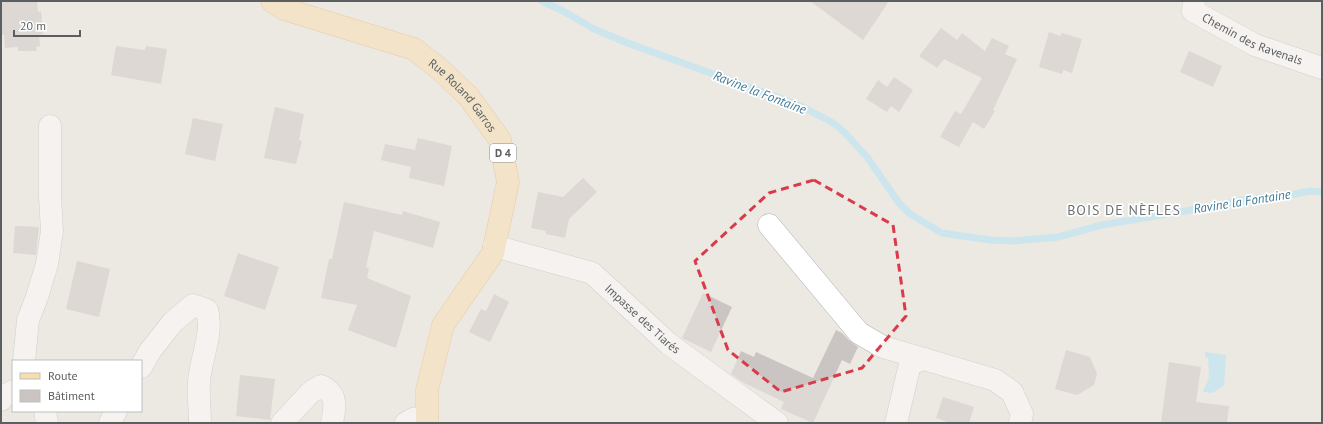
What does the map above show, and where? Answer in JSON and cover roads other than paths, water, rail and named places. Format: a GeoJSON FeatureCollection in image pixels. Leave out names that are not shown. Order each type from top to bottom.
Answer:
{"type":"FeatureCollection","features":[{"type":"Feature","properties":{"kind":"main road","name":"Rue Roland Garros"},"geometry":{"type":"LineString","coordinates":[[272,1],[284,8],[414,49],[442,71],[469,97],[500,140],[508,182],[493,253],[443,325],[427,390],[427,420]]}},
{"type":"Feature","properties":{"kind":"street","name":"Chemin des Ravenals"},"geometry":{"type":"LineString","coordinates":[[1194,1],[1193,11],[1255,45],[1322,68]]}},
{"type":"Feature","properties":{"kind":"street"},"geometry":{"type":"LineString","coordinates":[[24,360],[28,320],[47,264],[52,231],[50,196],[50,126]]}},
{"type":"Feature","properties":{"kind":"street"},"geometry":{"type":"LineString","coordinates":[[769,225],[859,333],[883,347],[995,380],[1012,392],[1022,414],[1020,423]]}},
{"type":"Feature","properties":{"kind":"street","name":"Impasse des Tiarés"},"geometry":{"type":"LineString","coordinates":[[494,246],[592,273],[669,344],[777,423]]}},
{"type":"Feature","properties":{"kind":"street"},"geometry":{"type":"LineString","coordinates":[[142,365],[150,351],[173,322],[193,305],[207,310],[210,319],[208,340],[200,375],[200,423]]}},
{"type":"Feature","properties":{"kind":"street"},"geometry":{"type":"LineString","coordinates":[[896,423],[910,364],[924,359]]}},
{"type":"Feature","properties":{"kind":"street"},"geometry":{"type":"LineString","coordinates":[[282,423],[311,392],[321,386],[329,390],[333,396],[334,410],[332,423]]}},
{"type":"Feature","properties":{"kind":"street"},"geometry":{"type":"LineString","coordinates":[[1,400],[12,392]]}},
{"type":"Feature","properties":{"kind":"street"},"geometry":{"type":"LineString","coordinates":[[45,412],[47,423]]}},
{"type":"Feature","properties":{"kind":"street"},"geometry":{"type":"LineString","coordinates":[[110,423],[116,412]]}},
{"type":"Feature","properties":{"kind":"street"},"geometry":{"type":"LineString","coordinates":[[406,423],[414,419],[427,420]]}},
{"type":"Feature","properties":{"kind":"water"},"geometry":{"type":"Polygon","coordinates":[[[1205,352],[1226,355],[1224,386],[1212,393],[1203,392],[1209,377],[1208,358],[1205,357],[1205,352]]]}},
{"type":"Feature","properties":{"kind":"waterway","name":"Ravine la Fontaine"},"geometry":{"type":"LineString","coordinates":[[542,1],[594,29],[625,42],[801,106],[835,124],[867,157],[899,203],[910,214],[942,233],[990,240],[1014,241],[1058,237],[1102,225],[1221,205],[1247,199],[1285,196],[1310,191],[1322,192]]}},
{"type":"Feature","properties":{"kind":"district","name":"BOIS DE NÈFLES"},"geometry":{"type":"Point","coordinates":[1124,210]}}]}
